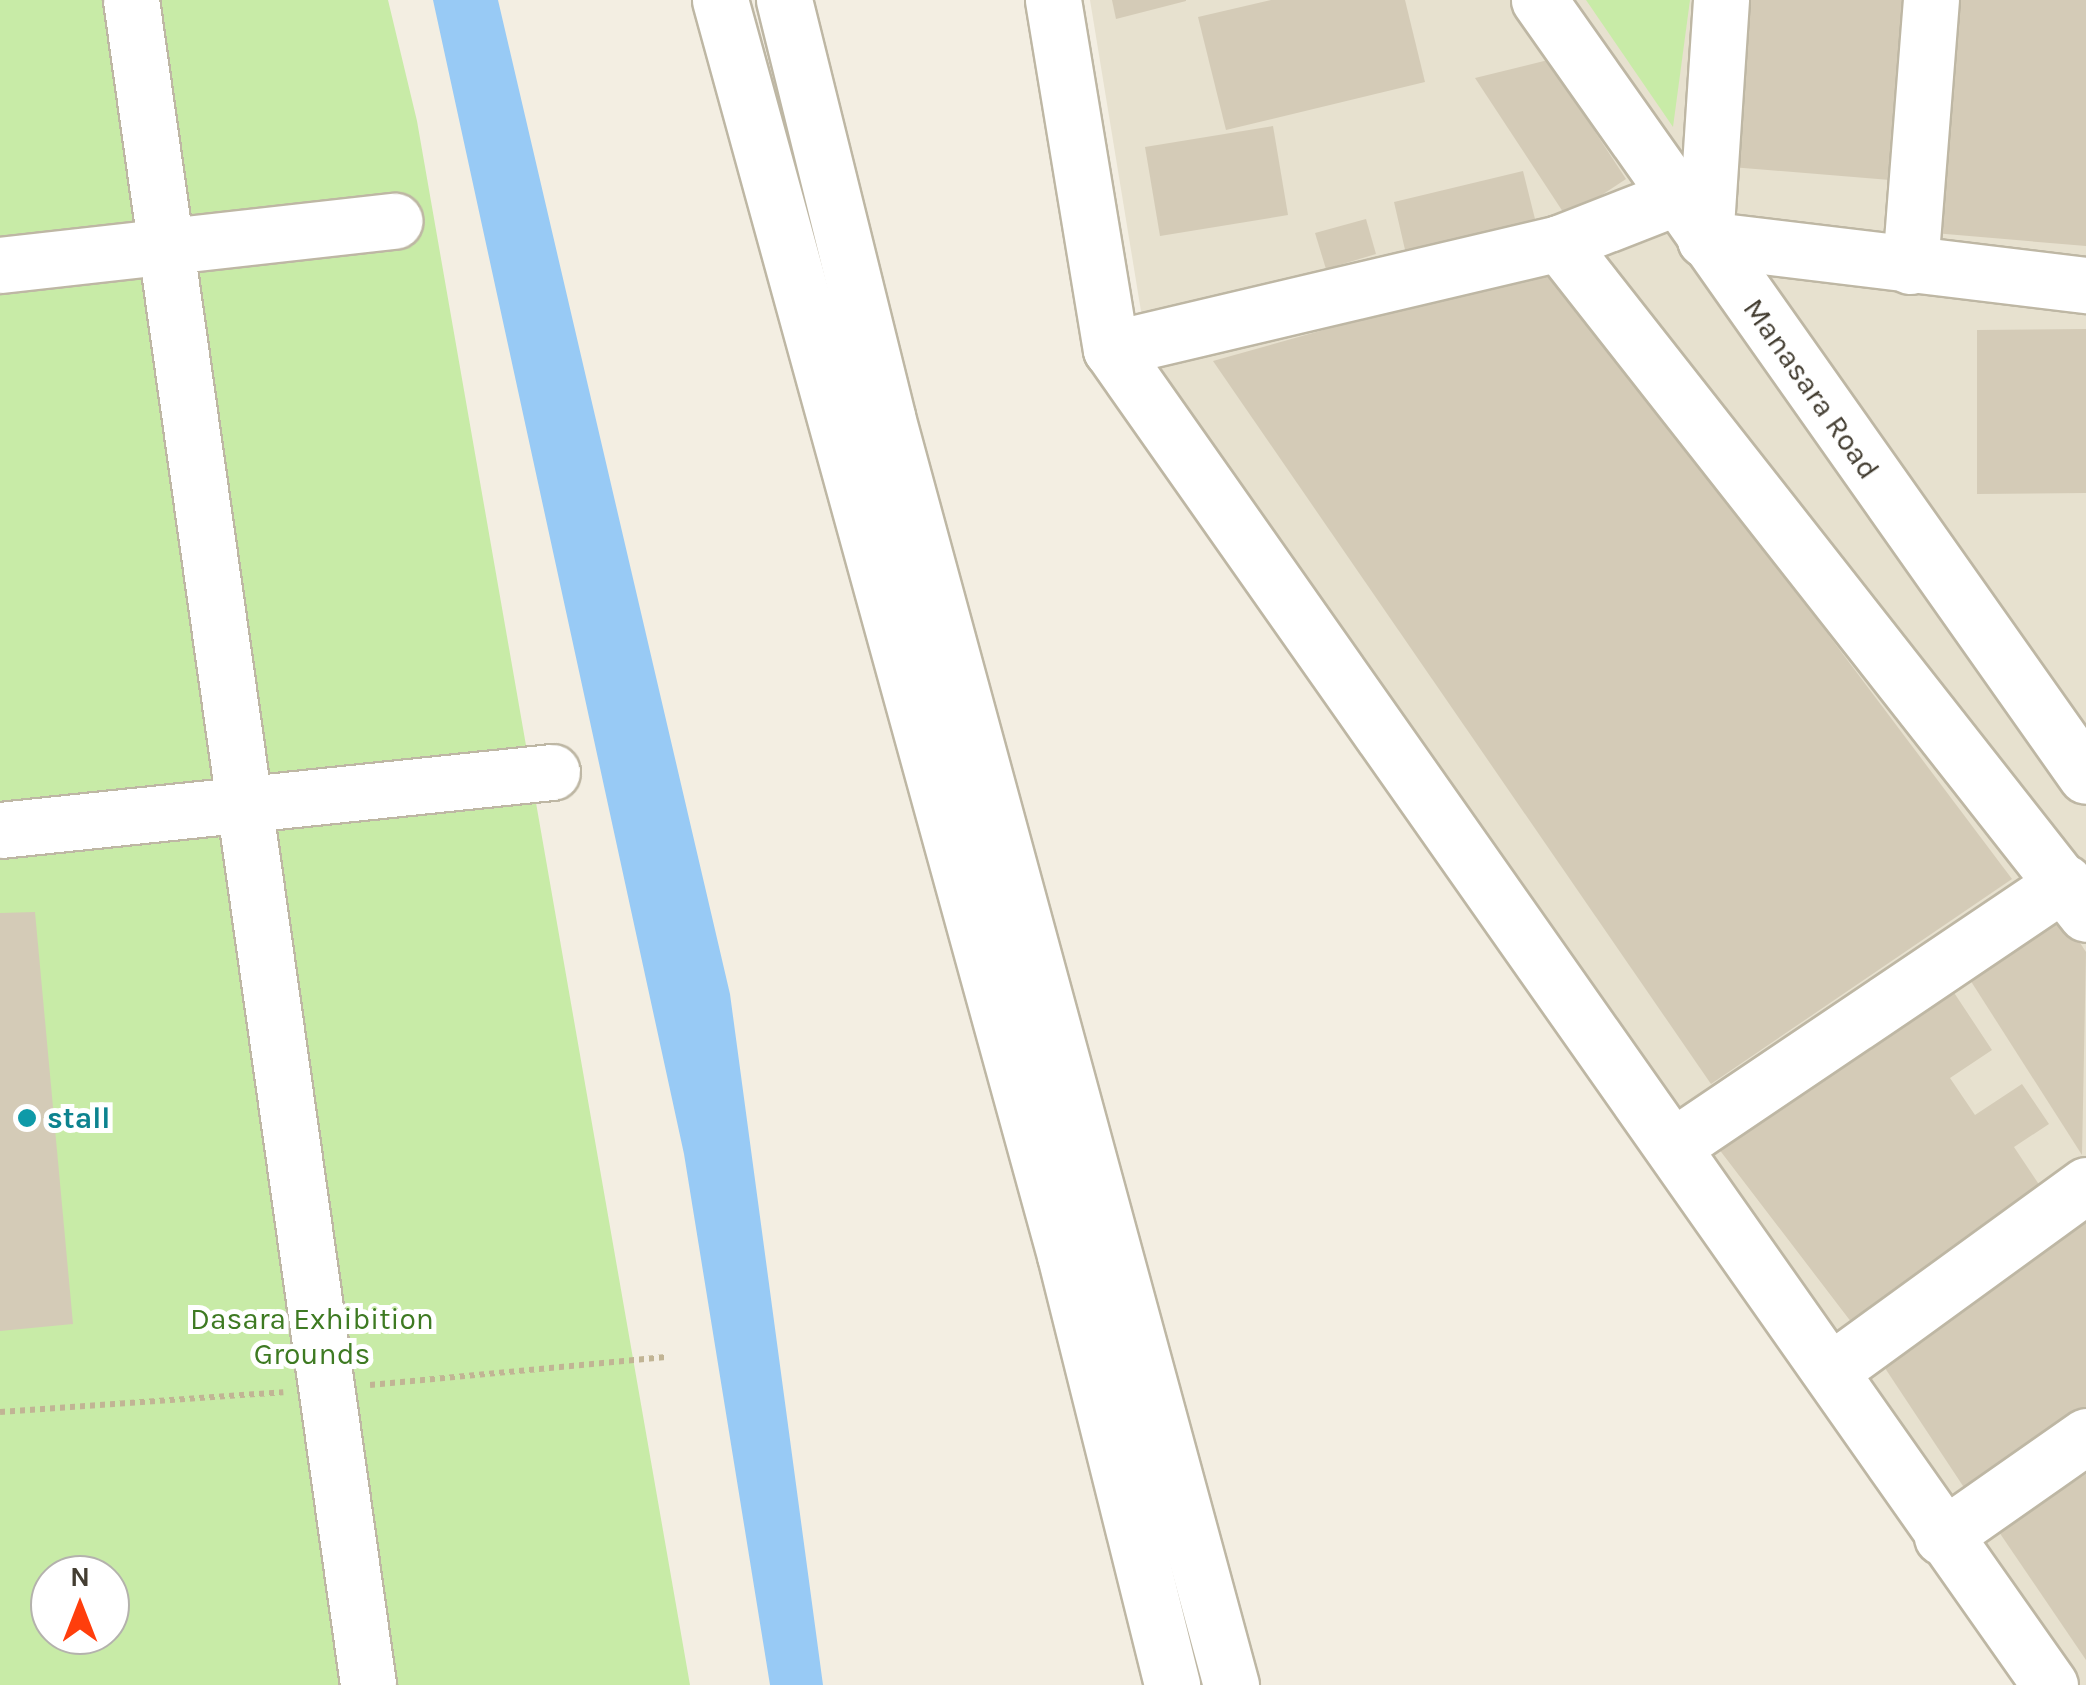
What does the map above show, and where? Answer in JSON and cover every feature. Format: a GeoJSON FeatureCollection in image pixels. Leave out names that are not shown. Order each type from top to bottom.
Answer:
{"type":"FeatureCollection","features":[{"type":"Feature","properties":{"kind":"street"},"geometry":{"type":"LineString","coordinates":[[131,0],[169,246],[368,1685]]}},
{"type":"Feature","properties":{"kind":"street"},"geometry":{"type":"LineString","coordinates":[[720,0],[749,107],[997,912],[1229,1677],[1172,1683],[1065,1255],[997,912],[887,417],[784,0]]}},
{"type":"Feature","properties":{"kind":"street"},"geometry":{"type":"LineString","coordinates":[[1052,0],[1111,350],[1833,1369],[1942,1537],[2050,1685]]}},
{"type":"Feature","properties":{"kind":"street","name":"Manasara Road"},"geometry":{"type":"LineString","coordinates":[[1539,0],[2086,776]]}},
{"type":"Feature","properties":{"kind":"street"},"geometry":{"type":"LineString","coordinates":[[1691,218],[1721,0]]}},
{"type":"Feature","properties":{"kind":"street"},"geometry":{"type":"LineString","coordinates":[[1910,266],[1931,0]]}},
{"type":"Feature","properties":{"kind":"street"},"geometry":{"type":"LineString","coordinates":[[749,107],[807,93]]}},
{"type":"Feature","properties":{"kind":"street"},"geometry":{"type":"LineString","coordinates":[[1111,350],[1559,243],[1691,218],[1910,266],[2086,285]]}},
{"type":"Feature","properties":{"kind":"street"},"geometry":{"type":"LineString","coordinates":[[0,265],[395,221]]}},
{"type":"Feature","properties":{"kind":"street"},"geometry":{"type":"LineString","coordinates":[[1559,243],[2076,898],[1675,1145]]}},
{"type":"Feature","properties":{"kind":"street"},"geometry":{"type":"LineString","coordinates":[[0,830],[552,772]]}},
{"type":"Feature","properties":{"kind":"street"},"geometry":{"type":"LineString","coordinates":[[1833,1369],[2086,1185]]}},
{"type":"Feature","properties":{"kind":"street"},"geometry":{"type":"LineString","coordinates":[[1942,1537],[2086,1436]]}},
{"type":"Feature","properties":{"kind":"street"},"geometry":{"type":"LineString","coordinates":[[2076,1685],[2086,1679]]}},
{"type":"Feature","properties":{"kind":"shaded area"},"geometry":{"type":"Polygon","coordinates":[[[1090,0],[2086,0],[2086,1685],[2066,1685],[1150,366],[1090,0]]]}},
{"type":"Feature","properties":{"kind":"green space","name":"Dasara Exhibition Grounds"},"geometry":{"type":"Polygon","coordinates":[[[0,0],[388,0],[417,121],[690,1685],[0,1685],[0,0]]]}},
{"type":"Feature","properties":{"kind":"green space"},"geometry":{"type":"Polygon","coordinates":[[[1586,0],[1690,0],[1673,127],[1586,0]]]}},
{"type":"Feature","properties":{"kind":"water"},"geometry":{"type":"Polygon","coordinates":[[[433,0],[498,0],[730,994],[823,1685],[770,1685],[684,1154],[433,0]]]}},
{"type":"Feature","properties":{"kind":"building"},"geometry":{"type":"Polygon","coordinates":[[[1112,0],[1186,0],[1186,1],[1116,19],[1112,0]]]}},
{"type":"Feature","properties":{"kind":"building"},"geometry":{"type":"Polygon","coordinates":[[[1271,0],[1405,0],[1425,82],[1226,130],[1198,17],[1271,0]]]}},
{"type":"Feature","properties":{"kind":"building"},"geometry":{"type":"Polygon","coordinates":[[[1746,0],[1906,0],[1890,180],[1731,167],[1746,0]]]}},
{"type":"Feature","properties":{"kind":"building"},"geometry":{"type":"Polygon","coordinates":[[[1955,0],[2086,0],[2086,246],[1934,233],[1955,0]]]}},
{"type":"Feature","properties":{"kind":"building"},"geometry":{"type":"Polygon","coordinates":[[[1548,60],[1626,179],[1567,218],[1475,78],[1548,60]]]}},
{"type":"Feature","properties":{"kind":"building"},"geometry":{"type":"Polygon","coordinates":[[[1273,126],[1288,215],[1160,236],[1145,147],[1273,126]]]}},
{"type":"Feature","properties":{"kind":"building"},"geometry":{"type":"Polygon","coordinates":[[[1523,171],[1536,223],[1406,254],[1394,202],[1523,171]]]}},
{"type":"Feature","properties":{"kind":"building"},"geometry":{"type":"Polygon","coordinates":[[[1366,219],[1376,254],[1326,269],[1315,233],[1366,219]]]}},
{"type":"Feature","properties":{"kind":"building"},"geometry":{"type":"Polygon","coordinates":[[[1551,266],[2012,879],[1711,1084],[1213,361],[1551,266]]]}},
{"type":"Feature","properties":{"kind":"building"},"geometry":{"type":"Polygon","coordinates":[[[2086,329],[2086,493],[1977,494],[1977,330],[2086,329]]]}},
{"type":"Feature","properties":{"kind":"building","name":"stall"},"geometry":{"type":"Polygon","coordinates":[[[35,912],[73,1324],[0,1331],[0,913],[35,912]]]}},
{"type":"Feature","properties":{"kind":"building"},"geometry":{"type":"Polygon","coordinates":[[[2060,912],[2086,952],[2082,1155],[1965,972],[2060,912]]]}},
{"type":"Feature","properties":{"kind":"building"},"geometry":{"type":"Polygon","coordinates":[[[1945,979],[1992,1050],[1950,1078],[1975,1115],[2022,1084],[2049,1124],[2014,1147],[2052,1204],[1855,1327],[1712,1140],[1945,979]]]}},
{"type":"Feature","properties":{"kind":"building"},"geometry":{"type":"Polygon","coordinates":[[[2086,1217],[2086,1409],[1965,1489],[1877,1356],[2086,1217]]]}},
{"type":"Feature","properties":{"kind":"building"},"geometry":{"type":"Polygon","coordinates":[[[2086,1474],[2086,1660],[1999,1532],[2086,1474]]]}},
{"type":"Feature","properties":{"kind":"place","name":"stall"},"geometry":{"type":"Point","coordinates":[27,1118]}}]}
